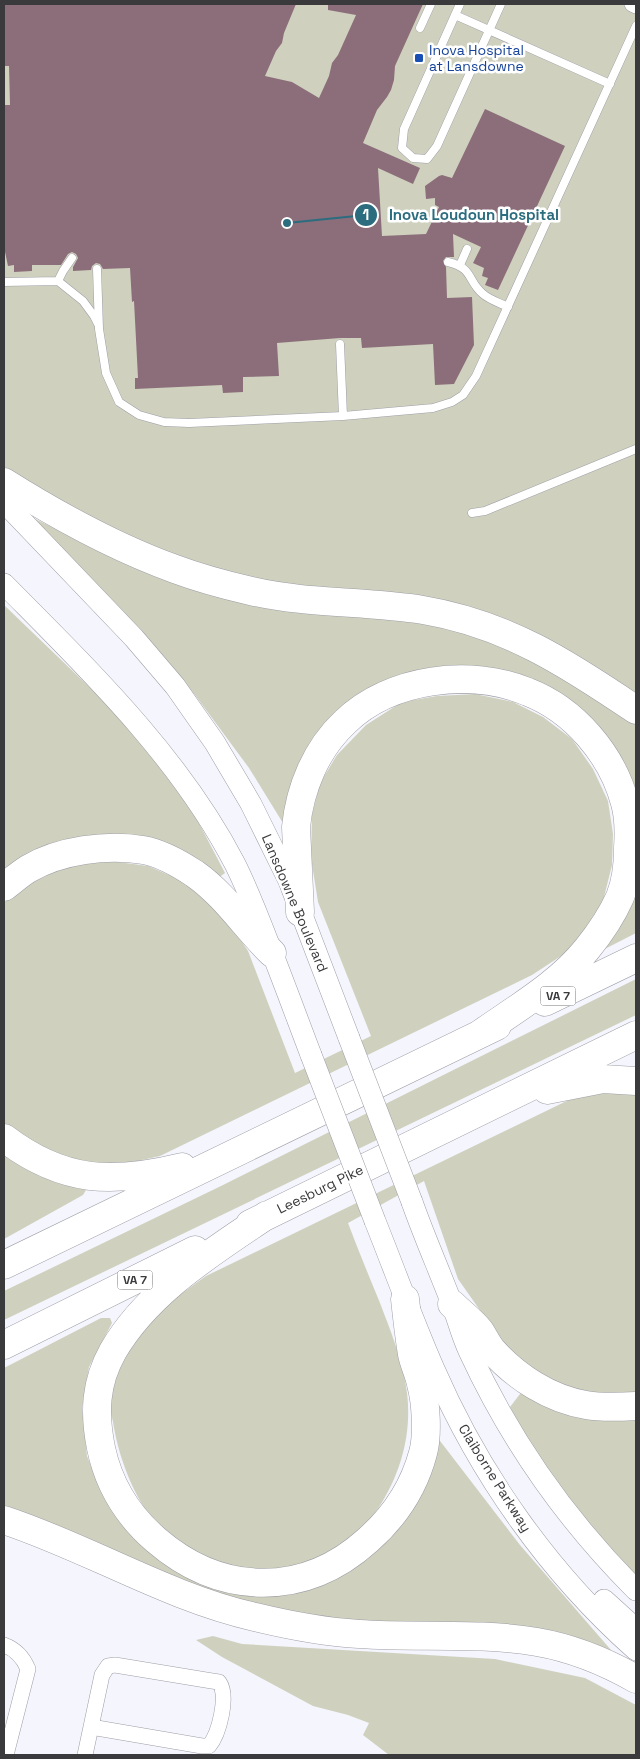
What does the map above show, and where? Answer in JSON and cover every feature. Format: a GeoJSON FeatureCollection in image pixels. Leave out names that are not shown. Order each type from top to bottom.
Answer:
{"type":"FeatureCollection","features":[{"type":"Feature","properties":{"kind":"highway"},"geometry":{"type":"LineString","coordinates":[[4,482],[48,510],[110,542],[175,570],[208,580],[253,591],[290,597],[424,610],[504,632],[548,654],[636,710]]}},
{"type":"Feature","properties":{"kind":"highway"},"geometry":{"type":"LineString","coordinates":[[300,912],[297,815],[306,781],[322,750],[345,722],[373,701],[409,686],[440,680],[470,679],[499,684],[528,691],[556,706],[578,724],[598,746],[614,772],[625,803],[629,831],[628,866],[620,896],[607,921],[587,949],[565,972],[480,1034]]}},
{"type":"Feature","properties":{"kind":"highway"},"geometry":{"type":"LineString","coordinates":[[4,887],[29,868],[65,854],[107,847],[144,850],[171,860],[196,874],[221,897],[254,936],[272,953]]}},
{"type":"Feature","properties":{"kind":"highway","name":"VA 7"},"geometry":{"type":"LineString","coordinates":[[4,1265],[636,958]]}},
{"type":"Feature","properties":{"kind":"highway","name":"Leesburg Pike"},"geometry":{"type":"LineString","coordinates":[[4,1345],[636,1035]]}},
{"type":"Feature","properties":{"kind":"highway"},"geometry":{"type":"LineString","coordinates":[[498,1102],[570,1084],[603,1079],[636,1081]]}},
{"type":"Feature","properties":{"kind":"highway"},"geometry":{"type":"LineString","coordinates":[[4,1138],[23,1152],[50,1166],[91,1177],[121,1178],[152,1174],[227,1156]]}},
{"type":"Feature","properties":{"kind":"highway"},"geometry":{"type":"LineString","coordinates":[[267,1215],[205,1258],[151,1302],[131,1325],[113,1351],[102,1374],[96,1401],[97,1428],[103,1457],[116,1492],[128,1512],[148,1534],[194,1568],[250,1583],[278,1582],[303,1577],[325,1570],[352,1555],[393,1516],[412,1483],[424,1451],[426,1412],[422,1386],[412,1355],[405,1299]]}},
{"type":"Feature","properties":{"kind":"highway"},"geometry":{"type":"LineString","coordinates":[[452,1304],[479,1329],[491,1349],[515,1374],[542,1389],[565,1399],[586,1405],[636,1406]]}},
{"type":"Feature","properties":{"kind":"highway"},"geometry":{"type":"LineString","coordinates":[[4,1520],[74,1546],[142,1578],[198,1601],[254,1617],[358,1634],[499,1638],[538,1642],[581,1653],[636,1679]]}},
{"type":"Feature","properties":{"kind":"main road","name":"Lansdowne Boulevard"},"geometry":{"type":"LineString","coordinates":[[4,502],[115,617],[175,686],[215,743],[251,804],[282,866],[452,1304]]}},
{"type":"Feature","properties":{"kind":"main road"},"geometry":{"type":"LineString","coordinates":[[4,584],[125,710],[157,746],[190,790],[234,862],[254,903],[272,953]]}},
{"type":"Feature","properties":{"kind":"main road","name":"Claiborne Parkway"},"geometry":{"type":"LineString","coordinates":[[272,953],[405,1299],[434,1371],[463,1430],[485,1468],[538,1546],[585,1601],[636,1650]]}},
{"type":"Feature","properties":{"kind":"main road"},"geometry":{"type":"LineString","coordinates":[[452,1304],[467,1349],[522,1449],[542,1480],[570,1516],[600,1552],[636,1590]]}},
{"type":"Feature","properties":{"kind":"main road"},"geometry":{"type":"LineString","coordinates":[[538,1546],[636,1629]]}},
{"type":"Feature","properties":{"kind":"street"},"geometry":{"type":"LineString","coordinates":[[632,4],[636,6]]}},
{"type":"Feature","properties":{"kind":"street"},"geometry":{"type":"LineString","coordinates":[[4,1645],[15,1651],[24,1660],[28,1669],[6,1755]]}},
{"type":"Feature","properties":{"kind":"street"},"geometry":{"type":"LineString","coordinates":[[85,1755],[102,1675],[108,1666],[115,1665],[219,1682],[223,1688],[224,1695],[217,1733],[209,1746],[91,1727]]}},
{"type":"Feature","properties":{"kind":"lane"},"geometry":{"type":"LineString","coordinates":[[420,28],[431,4]]}},
{"type":"Feature","properties":{"kind":"lane"},"geometry":{"type":"LineString","coordinates":[[460,4],[404,129],[402,148],[413,158],[426,159],[437,146],[501,4]]}},
{"type":"Feature","properties":{"kind":"lane"},"geometry":{"type":"LineString","coordinates":[[455,15],[610,84]]}},
{"type":"Feature","properties":{"kind":"lane"},"geometry":{"type":"LineString","coordinates":[[97,270],[99,329],[106,373],[119,402],[139,415],[164,422],[189,423],[343,416],[433,408],[452,402],[463,395],[476,376],[636,26]]}},
{"type":"Feature","properties":{"kind":"lane"},"geometry":{"type":"LineString","coordinates":[[460,265],[467,249]]}},
{"type":"Feature","properties":{"kind":"lane"},"geometry":{"type":"LineString","coordinates":[[58,282],[72,258]]}},
{"type":"Feature","properties":{"kind":"lane"},"geometry":{"type":"LineString","coordinates":[[448,262],[460,265],[482,294],[508,307]]}},
{"type":"Feature","properties":{"kind":"lane"},"geometry":{"type":"LineString","coordinates":[[4,282],[58,282],[84,300],[94,316],[99,329]]}},
{"type":"Feature","properties":{"kind":"lane"},"geometry":{"type":"LineString","coordinates":[[340,344],[343,416]]}},
{"type":"Feature","properties":{"kind":"lane"},"geometry":{"type":"LineString","coordinates":[[472,513],[486,511],[636,449]]}},
{"type":"Feature","properties":{"kind":"green space"},"geometry":{"type":"Polygon","coordinates":[[[4,4],[636,4],[636,702],[553,644],[330,590],[238,577],[126,538],[20,481],[4,467],[4,4]]]}},
{"type":"Feature","properties":{"kind":"green space"},"geometry":{"type":"Polygon","coordinates":[[[31,517],[81,541],[432,622],[526,654],[636,720],[636,827],[628,785],[518,677],[360,700],[286,828],[249,768],[195,695],[123,611],[31,517]]]}},
{"type":"Feature","properties":{"kind":"green space"},"geometry":{"type":"Polygon","coordinates":[[[4,605],[108,705],[146,749],[190,806],[225,873],[218,878],[168,847],[4,876],[4,605]]]}},
{"type":"Feature","properties":{"kind":"green space"},"geometry":{"type":"Polygon","coordinates":[[[475,694],[513,702],[543,717],[572,739],[593,769],[608,801],[613,834],[612,865],[603,901],[585,929],[564,954],[532,975],[160,1156],[124,1164],[101,1165],[60,1159],[4,1125],[4,903],[23,887],[67,867],[92,862],[118,862],[148,866],[178,879],[205,897],[228,921],[248,951],[295,1073],[371,1036],[318,902],[311,858],[312,815],[320,783],[337,755],[366,725],[402,702],[437,696],[475,694]]]}},
{"type":"Feature","properties":{"kind":"green space"},"geometry":{"type":"Polygon","coordinates":[[[636,846],[636,933],[593,955],[636,846]]]}},
{"type":"Feature","properties":{"kind":"green space"},"geometry":{"type":"Polygon","coordinates":[[[636,979],[636,1015],[4,1320],[4,1291],[221,1186],[636,979]]]}},
{"type":"Feature","properties":{"kind":"green space"},"geometry":{"type":"Polygon","coordinates":[[[611,1089],[636,1093],[636,1394],[624,1396],[589,1392],[558,1384],[529,1367],[503,1343],[458,1279],[424,1181],[348,1223],[396,1347],[407,1393],[408,1423],[399,1467],[387,1494],[369,1520],[345,1542],[316,1559],[284,1568],[268,1570],[250,1569],[200,1556],[174,1541],[157,1525],[139,1499],[125,1468],[116,1437],[110,1405],[119,1370],[127,1352],[143,1329],[159,1312],[206,1276],[579,1095],[611,1089]]]}},
{"type":"Feature","properties":{"kind":"green space"},"geometry":{"type":"Polygon","coordinates":[[[4,1154],[39,1176],[86,1190],[83,1195],[4,1239],[4,1154]]]}},
{"type":"Feature","properties":{"kind":"green space"},"geometry":{"type":"Polygon","coordinates":[[[101,1318],[110,1318],[112,1323],[89,1367],[82,1408],[87,1456],[104,1498],[122,1525],[150,1552],[184,1575],[329,1579],[368,1559],[395,1530],[437,1437],[520,1545],[611,1650],[593,1651],[358,1626],[243,1605],[4,1510],[4,1368],[101,1318]]]}},
{"type":"Feature","properties":{"kind":"green space"},"geometry":{"type":"Polygon","coordinates":[[[523,1390],[636,1418],[636,1575],[582,1517],[536,1453],[510,1407],[523,1390]]]}},
{"type":"Feature","properties":{"kind":"green space"},"geometry":{"type":"Polygon","coordinates":[[[213,1636],[242,1644],[495,1659],[585,1678],[636,1705],[636,1755],[389,1755],[363,1735],[369,1723],[348,1715],[313,1706],[222,1657],[196,1640],[213,1636]]]}},
{"type":"Feature","properties":{"kind":"building"},"geometry":{"type":"Polygon","coordinates":[[[4,4],[296,4],[282,43],[276,51],[265,76],[292,82],[319,98],[329,76],[332,63],[338,55],[356,15],[328,10],[328,4],[423,4],[395,66],[391,90],[377,110],[363,143],[420,168],[413,184],[378,168],[382,236],[426,234],[439,207],[435,205],[435,198],[426,199],[425,186],[442,175],[452,178],[485,109],[565,146],[498,290],[485,285],[488,278],[482,276],[484,268],[473,263],[481,247],[453,234],[454,257],[446,257],[443,261],[446,267],[447,298],[472,297],[474,345],[454,384],[435,385],[433,344],[362,348],[361,338],[340,338],[277,343],[279,376],[243,377],[243,392],[223,393],[222,385],[135,389],[135,378],[138,378],[134,301],[132,302],[130,268],[103,269],[100,264],[96,263],[92,266],[91,270],[73,271],[78,258],[72,252],[68,254],[61,265],[32,265],[32,271],[14,272],[14,265],[8,266],[4,247],[4,105],[10,105],[9,66],[4,66],[4,4]]]}},
{"type":"Feature","properties":{"kind":"place","name":"Inova Hospital at Lansdowne"},"geometry":{"type":"Point","coordinates":[419,58]}},
{"type":"Feature","properties":{"kind":"place","name":"Inova Loudoun Hospital"},"geometry":{"type":"Point","coordinates":[287,223]}}]}
